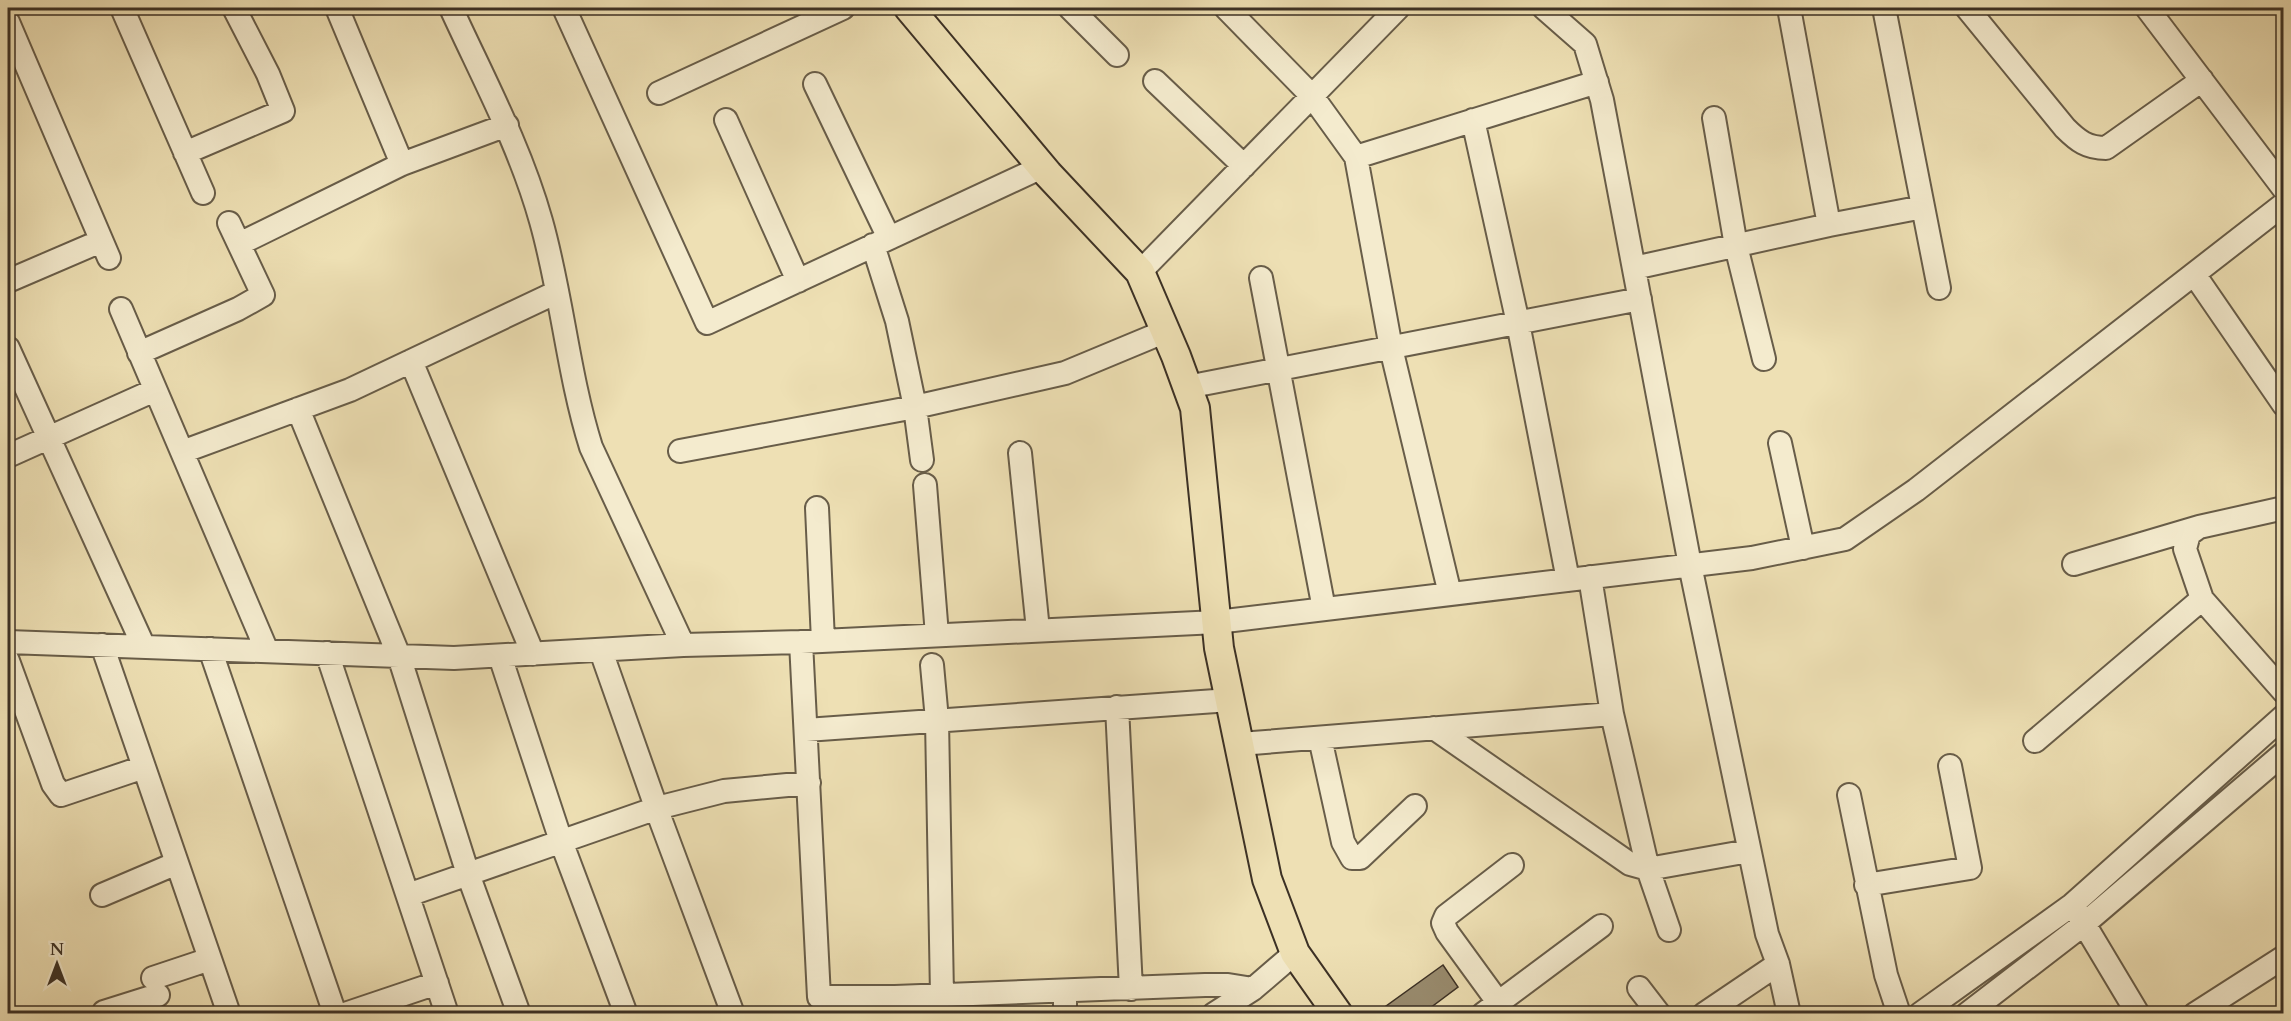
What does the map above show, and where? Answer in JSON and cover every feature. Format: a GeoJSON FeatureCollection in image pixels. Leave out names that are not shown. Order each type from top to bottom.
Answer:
{"type":"FeatureCollection","features":[{"type":"Feature","properties":{"kind":"main road"},"geometry":{"type":"LineString","coordinates":[[909,8],[1042,167],[1140,272],[1166,332],[1195,408],[1219,648],[1267,879],[1295,953],[1338,1014]]}},
{"type":"Feature","properties":{"kind":"street"},"geometry":{"type":"LineString","coordinates":[[122,8],[203,193]]}},
{"type":"Feature","properties":{"kind":"street"},"geometry":{"type":"LineString","coordinates":[[185,153],[283,111],[268,74],[234,8]]}},
{"type":"Feature","properties":{"kind":"street"},"geometry":{"type":"LineString","coordinates":[[337,8],[402,164]]}},
{"type":"Feature","properties":{"kind":"street"},"geometry":{"type":"LineString","coordinates":[[451,8],[507,125],[541,220],[584,425],[591,447],[683,645]]}},
{"type":"Feature","properties":{"kind":"street"},"geometry":{"type":"LineString","coordinates":[[564,8],[707,323],[1042,167]]}},
{"type":"Feature","properties":{"kind":"street"},"geometry":{"type":"LineString","coordinates":[[659,93],[843,8]]}},
{"type":"Feature","properties":{"kind":"street"},"geometry":{"type":"LineString","coordinates":[[1070,8],[1117,55]]}},
{"type":"Feature","properties":{"kind":"street"},"geometry":{"type":"LineString","coordinates":[[1226,8],[1312,96],[1356,157],[1391,348],[1450,594]]}},
{"type":"Feature","properties":{"kind":"street"},"geometry":{"type":"LineString","coordinates":[[1544,8],[1585,44],[1602,100],[1690,565],[1767,934],[1778,964],[1789,1014]]}},
{"type":"Feature","properties":{"kind":"street"},"geometry":{"type":"LineString","coordinates":[[1789,8],[1829,225]]}},
{"type":"Feature","properties":{"kind":"street"},"geometry":{"type":"LineString","coordinates":[[1967,8],[2065,128],[2079,142],[2094,148],[2106,148],[2202,80]]}},
{"type":"Feature","properties":{"kind":"street"},"geometry":{"type":"LineString","coordinates":[[2147,8],[2283,189]]}},
{"type":"Feature","properties":{"kind":"street"},"geometry":{"type":"LineString","coordinates":[[1140,272],[1312,96],[1390,10]]}},
{"type":"Feature","properties":{"kind":"street"},"geometry":{"type":"LineString","coordinates":[[1885,13],[1939,288]]}},
{"type":"Feature","properties":{"kind":"street"},"geometry":{"type":"LineString","coordinates":[[8,22],[105,249],[8,281]]}},
{"type":"Feature","properties":{"kind":"street"},"geometry":{"type":"LineString","coordinates":[[1155,81],[1244,166]]}},
{"type":"Feature","properties":{"kind":"street"},"geometry":{"type":"LineString","coordinates":[[1356,157],[1597,82]]}},
{"type":"Feature","properties":{"kind":"street"},"geometry":{"type":"LineString","coordinates":[[815,84],[881,242],[915,406],[922,460]]}},
{"type":"Feature","properties":{"kind":"street"},"geometry":{"type":"LineString","coordinates":[[1714,118],[1736,246],[1764,359]]}},
{"type":"Feature","properties":{"kind":"street"},"geometry":{"type":"LineString","coordinates":[[726,120],[798,281]]}},
{"type":"Feature","properties":{"kind":"street"},"geometry":{"type":"LineString","coordinates":[[1473,120],[1518,323],[1648,868],[1669,930]]}},
{"type":"Feature","properties":{"kind":"street"},"geometry":{"type":"LineString","coordinates":[[239,244],[402,164],[507,125]]}},
{"type":"Feature","properties":{"kind":"street"},"geometry":{"type":"LineString","coordinates":[[8,642],[454,658],[683,645],[812,642],[1217,622],[1752,558],[1845,539],[1916,490],[2283,204]]}},
{"type":"Feature","properties":{"kind":"street"},"geometry":{"type":"LineString","coordinates":[[1634,268],[1829,225],[1923,207]]}},
{"type":"Feature","properties":{"kind":"street"},"geometry":{"type":"LineString","coordinates":[[139,353],[238,309],[263,295],[229,223]]}},
{"type":"Feature","properties":{"kind":"street"},"geometry":{"type":"LineString","coordinates":[[2194,274],[2283,405]]}},
{"type":"Feature","properties":{"kind":"street"},"geometry":{"type":"LineString","coordinates":[[1261,278],[1324,609]]}},
{"type":"Feature","properties":{"kind":"street"},"geometry":{"type":"LineString","coordinates":[[182,452],[350,390],[557,292]]}},
{"type":"Feature","properties":{"kind":"street"},"geometry":{"type":"LineString","coordinates":[[1187,387],[1640,300]]}},
{"type":"Feature","properties":{"kind":"street"},"geometry":{"type":"LineString","coordinates":[[121,309],[267,651]]}},
{"type":"Feature","properties":{"kind":"street"},"geometry":{"type":"LineString","coordinates":[[680,451],[915,406],[1065,373],[1166,332]]}},
{"type":"Feature","properties":{"kind":"street"},"geometry":{"type":"LineString","coordinates":[[8,348],[144,646]]}},
{"type":"Feature","properties":{"kind":"street"},"geometry":{"type":"LineString","coordinates":[[411,361],[533,654]]}},
{"type":"Feature","properties":{"kind":"street"},"geometry":{"type":"LineString","coordinates":[[8,456],[155,390]]}},
{"type":"Feature","properties":{"kind":"street"},"geometry":{"type":"LineString","coordinates":[[297,409],[399,656],[468,874],[519,1014]]}},
{"type":"Feature","properties":{"kind":"street"},"geometry":{"type":"LineString","coordinates":[[1780,443],[1803,548]]}},
{"type":"Feature","properties":{"kind":"street"},"geometry":{"type":"LineString","coordinates":[[1020,453],[1038,630]]}},
{"type":"Feature","properties":{"kind":"street"},"geometry":{"type":"LineString","coordinates":[[925,485],[937,635]]}},
{"type":"Feature","properties":{"kind":"street"},"geometry":{"type":"LineString","coordinates":[[817,508],[806,730],[819,997],[896,1005],[942,995],[1065,1003],[1131,989],[1205,985],[1253,989]]}},
{"type":"Feature","properties":{"kind":"street"},"geometry":{"type":"LineString","coordinates":[[2074,564],[2199,527],[2283,508]]}},
{"type":"Feature","properties":{"kind":"street"},"geometry":{"type":"LineString","coordinates":[[2199,527],[2189,534],[2185,549],[2202,599],[2283,692]]}},
{"type":"Feature","properties":{"kind":"street"},"geometry":{"type":"LineString","coordinates":[[2035,741],[2202,599]]}},
{"type":"Feature","properties":{"kind":"street"},"geometry":{"type":"LineString","coordinates":[[102,645],[229,1014]]}},
{"type":"Feature","properties":{"kind":"street"},"geometry":{"type":"LineString","coordinates":[[210,649],[335,1014]]}},
{"type":"Feature","properties":{"kind":"street"},"geometry":{"type":"LineString","coordinates":[[601,651],[733,1014]]}},
{"type":"Feature","properties":{"kind":"street"},"geometry":{"type":"LineString","coordinates":[[327,653],[447,1014]]}},
{"type":"Feature","properties":{"kind":"street"},"geometry":{"type":"LineString","coordinates":[[500,656],[561,841],[626,1014]]}},
{"type":"Feature","properties":{"kind":"street"},"geometry":{"type":"LineString","coordinates":[[8,661],[53,784],[61,795],[144,767]]}},
{"type":"Feature","properties":{"kind":"street"},"geometry":{"type":"LineString","coordinates":[[932,665],[937,720],[942,995]]}},
{"type":"Feature","properties":{"kind":"street"},"geometry":{"type":"LineString","coordinates":[[806,730],[1230,699]]}},
{"type":"Feature","properties":{"kind":"street"},"geometry":{"type":"LineString","coordinates":[[1117,707],[1131,989]]}},
{"type":"Feature","properties":{"kind":"street"},"geometry":{"type":"LineString","coordinates":[[1240,744],[1612,714]]}},
{"type":"Feature","properties":{"kind":"street"},"geometry":{"type":"LineString","coordinates":[[1920,1014],[2072,905],[2283,716]]}},
{"type":"Feature","properties":{"kind":"street"},"geometry":{"type":"LineString","coordinates":[[1434,728],[1630,864],[1648,868],[1749,851]]}},
{"type":"Feature","properties":{"kind":"street"},"geometry":{"type":"LineString","coordinates":[[1320,738],[1343,842],[1352,858],[1360,858],[1415,806]]}},
{"type":"Feature","properties":{"kind":"street"},"geometry":{"type":"LineString","coordinates":[[1967,1014],[2084,924],[2283,753]]}},
{"type":"Feature","properties":{"kind":"street"},"geometry":{"type":"LineString","coordinates":[[1866,885],[1971,868],[1950,766]]}},
{"type":"Feature","properties":{"kind":"street"},"geometry":{"type":"LineString","coordinates":[[408,895],[657,808],[724,791],[809,783]]}},
{"type":"Feature","properties":{"kind":"street"},"geometry":{"type":"LineString","coordinates":[[1849,795],[1886,975],[1899,1014]]}},
{"type":"Feature","properties":{"kind":"street"},"geometry":{"type":"LineString","coordinates":[[102,895],[177,863]]}},
{"type":"Feature","properties":{"kind":"street"},"geometry":{"type":"LineString","coordinates":[[1512,865],[1446,916],[1443,923],[1491,1008],[1601,926]]}},
{"type":"Feature","properties":{"kind":"street"},"geometry":{"type":"LineString","coordinates":[[2072,905],[2138,1014]]}},
{"type":"Feature","properties":{"kind":"street"},"geometry":{"type":"LineString","coordinates":[[1214,1014],[1253,989],[1295,953]]}},
{"type":"Feature","properties":{"kind":"street"},"geometry":{"type":"LineString","coordinates":[[2196,1014],[2283,957]]}},
{"type":"Feature","properties":{"kind":"street"},"geometry":{"type":"LineString","coordinates":[[105,1014],[104,1012],[210,959]]}},
{"type":"Feature","properties":{"kind":"street"},"geometry":{"type":"LineString","coordinates":[[1704,1014],[1778,964]]}},
{"type":"Feature","properties":{"kind":"street"},"geometry":{"type":"LineString","coordinates":[[345,1014],[437,983]]}},
{"type":"Feature","properties":{"kind":"street"},"geometry":{"type":"LineString","coordinates":[[1639,988],[1659,1014]]}},
{"type":"Feature","properties":{"kind":"building"},"geometry":{"type":"Polygon","coordinates":[[[1443,965],[1458,987],[1422,1014],[1385,1014],[1382,1009],[1443,965]]]}}]}
